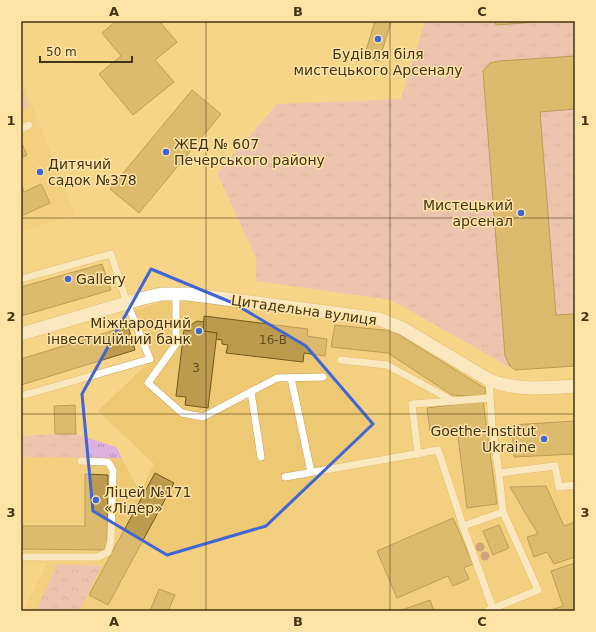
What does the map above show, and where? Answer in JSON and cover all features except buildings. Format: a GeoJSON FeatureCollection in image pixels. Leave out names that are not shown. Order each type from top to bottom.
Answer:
{"type":"FeatureCollection","features":[{"type":"Feature","properties":{"kind":"street","name":"Цитадельна вулиця"},"geometry":{"type":"LineString","coordinates":[[21,334],[161,294],[178,294],[379,319],[402,328],[488,380],[503,385],[521,388],[575,386]]}},
{"type":"Feature","properties":{"kind":"lane"},"geometry":{"type":"LineString","coordinates":[[21,129],[29,126]]}},
{"type":"Feature","properties":{"kind":"lane"},"geometry":{"type":"LineString","coordinates":[[21,279],[111,254],[127,303],[150,359],[21,396]]}},
{"type":"Feature","properties":{"kind":"lane"},"geometry":{"type":"LineString","coordinates":[[178,294],[176,298],[176,344],[148,383],[182,412],[203,417],[277,378],[323,377]]}},
{"type":"Feature","properties":{"kind":"lane"},"geometry":{"type":"LineString","coordinates":[[341,360],[387,365],[453,401]]}},
{"type":"Feature","properties":{"kind":"lane"},"geometry":{"type":"LineString","coordinates":[[291,378],[311,472]]}},
{"type":"Feature","properties":{"kind":"lane"},"geometry":{"type":"LineString","coordinates":[[285,477],[438,450],[490,610],[538,590],[503,512],[488,380]]}},
{"type":"Feature","properties":{"kind":"lane"},"geometry":{"type":"LineString","coordinates":[[251,392],[261,457]]}},
{"type":"Feature","properties":{"kind":"lane"},"geometry":{"type":"LineString","coordinates":[[418,454],[412,404],[489,398]]}},
{"type":"Feature","properties":{"kind":"lane"},"geometry":{"type":"LineString","coordinates":[[21,557],[98,557],[108,552],[111,541],[113,470],[108,462],[81,461]]}},
{"type":"Feature","properties":{"kind":"lane"},"geometry":{"type":"LineString","coordinates":[[499,473],[555,466],[559,487],[575,485]]}},
{"type":"Feature","properties":{"kind":"lane"},"geometry":{"type":"LineString","coordinates":[[463,526],[503,512]]}},
{"type":"Feature","properties":{"kind":"highlighted area"},"geometry":{"type":"Polygon","coordinates":[[[151,269],[233,303],[306,346],[373,424],[266,526],[167,555],[93,511],[82,394],[151,269]]]}},
{"type":"Feature","properties":{"kind":"shaded area","name":"Дитячий садок №378"},"geometry":{"type":"Polygon","coordinates":[[[21,77],[75,214],[21,232],[21,77]]]}},
{"type":"Feature","properties":{"kind":"shaded area"},"geometry":{"type":"Polygon","coordinates":[[[188,294],[370,317],[489,380],[575,386],[575,611],[23,611],[47,563],[21,562],[21,436],[55,434],[116,447],[140,492],[154,464],[98,411],[152,359],[134,310],[188,294]]]}},
{"type":"Feature","properties":{"kind":"green space"},"geometry":{"type":"Polygon","coordinates":[[[425,21],[575,21],[575,366],[515,370],[391,300],[256,281],[256,258],[217,173],[277,104],[401,99],[425,21]]]}},
{"type":"Feature","properties":{"kind":"green space"},"geometry":{"type":"Polygon","coordinates":[[[21,86],[29,106],[21,110],[21,86]]]}},
{"type":"Feature","properties":{"kind":"green space"},"geometry":{"type":"Polygon","coordinates":[[[76,434],[116,447],[122,458],[21,457],[21,436],[76,434]]]}},
{"type":"Feature","properties":{"kind":"green space"},"geometry":{"type":"Polygon","coordinates":[[[57,564],[102,566],[79,611],[36,611],[57,564]]]}},
{"type":"Feature","properties":{"kind":"place","name":"Будівля біля мистецького Арсеналу"},"geometry":{"type":"Point","coordinates":[378,39]}},
{"type":"Feature","properties":{"kind":"place","name":"ЖЕД № 607 Печерського району"},"geometry":{"type":"Point","coordinates":[166,152]}},
{"type":"Feature","properties":{"kind":"place","name":"Дитячий садок №378"},"geometry":{"type":"Point","coordinates":[40,172]}},
{"type":"Feature","properties":{"kind":"place","name":"Мистецький арсенал"},"geometry":{"type":"Point","coordinates":[521,213]}},
{"type":"Feature","properties":{"kind":"place","name":"Gallery"},"geometry":{"type":"Point","coordinates":[68,279]}},
{"type":"Feature","properties":{"kind":"place","name":"Міжнародний інвестиційний банк"},"geometry":{"type":"Point","coordinates":[199,331]}},
{"type":"Feature","properties":{"kind":"place","name":"Goethe-Institut Ukraine"},"geometry":{"type":"Point","coordinates":[544,439]}},
{"type":"Feature","properties":{"kind":"place","name":"Ліцей №171 «Лідер»"},"geometry":{"type":"Point","coordinates":[96,500]}}]}
